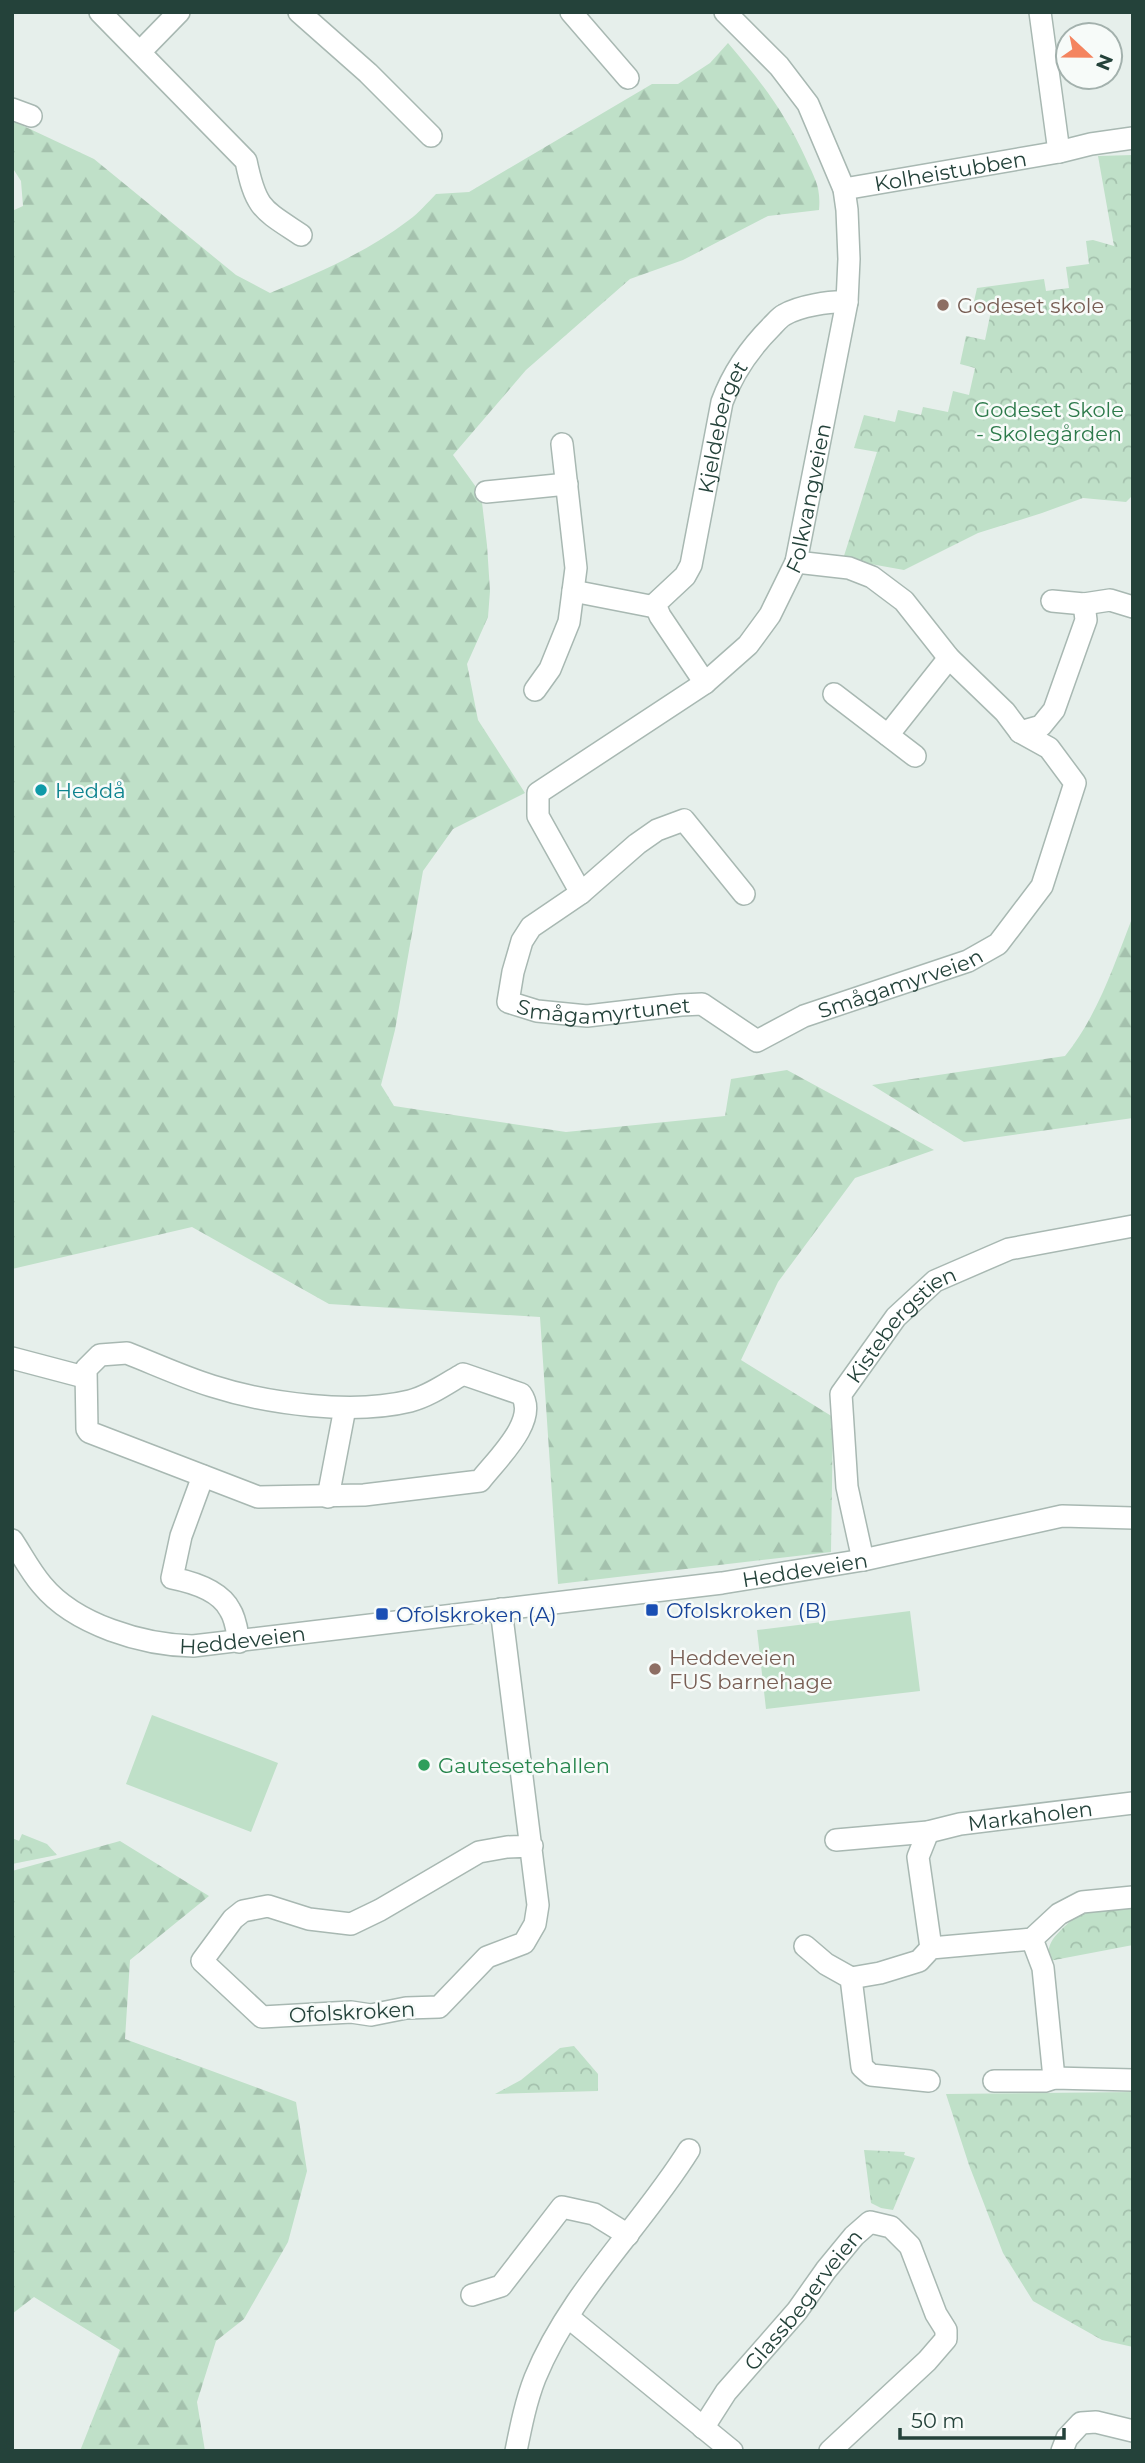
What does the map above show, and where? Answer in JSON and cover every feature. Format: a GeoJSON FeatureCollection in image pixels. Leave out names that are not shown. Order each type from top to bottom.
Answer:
{"type":"FeatureCollection","features":[{"type":"Feature","properties":{"kind":"street"},"geometry":{"type":"LineString","coordinates":[[100,12],[246,161],[253,192],[261,206],[301,235]]}},
{"type":"Feature","properties":{"kind":"street"},"geometry":{"type":"LineString","coordinates":[[140,52],[179,12]]}},
{"type":"Feature","properties":{"kind":"street"},"geometry":{"type":"LineString","coordinates":[[299,12],[431,136]]}},
{"type":"Feature","properties":{"kind":"street"},"geometry":{"type":"LineString","coordinates":[[571,12],[628,78]]}},
{"type":"Feature","properties":{"kind":"street","name":"Folkvangveien"},"geometry":{"type":"LineString","coordinates":[[581,893],[538,816],[538,793],[705,683],[748,645],[770,615],[796,562],[847,302],[849,260],[844,189],[808,104],[779,66],[725,12]]}},
{"type":"Feature","properties":{"kind":"street"},"geometry":{"type":"LineString","coordinates":[[1040,12],[1059,152]]}},
{"type":"Feature","properties":{"kind":"street","name":"Kolheistubben"},"geometry":{"type":"LineString","coordinates":[[844,189],[1124,139]]}},
{"type":"Feature","properties":{"kind":"street","name":"Kjeldeberget"},"geometry":{"type":"LineString","coordinates":[[655,607],[685,576],[691,565],[722,402],[730,380],[754,344],[783,315],[836,301],[847,302]]}},
{"type":"Feature","properties":{"kind":"street"},"geometry":{"type":"LineString","coordinates":[[535,690],[551,669],[569,622],[576,568],[562,444]]}},
{"type":"Feature","properties":{"kind":"street"},"geometry":{"type":"LineString","coordinates":[[486,492],[567,484]]}},
{"type":"Feature","properties":{"kind":"street","name":"Smågamyrveien"},"geometry":{"type":"LineString","coordinates":[[757,1041],[804,1016],[968,961],[998,944],[1042,886],[1075,783],[1049,748],[1020,732],[1005,712],[949,657],[904,601],[872,576],[849,568],[796,562]]}},
{"type":"Feature","properties":{"kind":"street"},"geometry":{"type":"LineString","coordinates":[[573,591],[655,607],[705,683]]}},
{"type":"Feature","properties":{"kind":"street"},"geometry":{"type":"LineString","coordinates":[[1052,601],[1084,604],[1110,600],[1133,607]]}},
{"type":"Feature","properties":{"kind":"street"},"geometry":{"type":"LineString","coordinates":[[1020,732],[1041,726],[1054,710],[1086,620],[1084,604]]}},
{"type":"Feature","properties":{"kind":"street"},"geometry":{"type":"LineString","coordinates":[[888,735],[949,657]]}},
{"type":"Feature","properties":{"kind":"street"},"geometry":{"type":"LineString","coordinates":[[834,694],[915,757]]}},
{"type":"Feature","properties":{"kind":"street","name":"Smågamyrtunet"},"geometry":{"type":"LineString","coordinates":[[744,894],[684,821],[657,830],[581,893],[531,927],[522,941],[508,1002],[537,1011],[587,1016],[702,1004],[757,1041]]}},
{"type":"Feature","properties":{"kind":"street","name":"Kistebergstien"},"geometry":{"type":"LineString","coordinates":[[863,1560],[847,1488],[841,1394],[896,1317],[935,1281],[1009,1249],[1133,1226]]}},
{"type":"Feature","properties":{"kind":"street"},"geometry":{"type":"LineString","coordinates":[[127,1353],[213,1387],[276,1400],[345,1408],[408,1401],[423,1396],[463,1374],[522,1394],[526,1399],[526,1407],[518,1433],[480,1481],[364,1495],[258,1497],[89,1432],[84,1377],[86,1369],[100,1355],[127,1353]]}},
{"type":"Feature","properties":{"kind":"street"},"geometry":{"type":"LineString","coordinates":[[12,1358],[84,1377]]}},
{"type":"Feature","properties":{"kind":"street"},"geometry":{"type":"LineString","coordinates":[[328,1497],[345,1408]]}},
{"type":"Feature","properties":{"kind":"street"},"geometry":{"type":"LineString","coordinates":[[203,1476],[181,1536],[172,1578],[188,1581],[222,1599],[230,1608],[239,1642]]}},
{"type":"Feature","properties":{"kind":"street","name":"Heddeveien"},"geometry":{"type":"LineString","coordinates":[[12,1540],[43,1587],[84,1618],[126,1636],[171,1646],[239,1642],[722,1583],[863,1560],[1062,1516],[1133,1518]]}},
{"type":"Feature","properties":{"kind":"street","name":"Ofolskroken"},"geometry":{"type":"LineString","coordinates":[[501,1609],[532,1846],[538,1905],[531,1935],[524,1943],[487,1957],[439,2007],[406,2008],[371,2015],[351,2012],[262,2017],[202,1961],[233,1919],[243,1911],[268,1906],[309,1919],[351,1924],[479,1853],[507,1847],[532,1846]]}},
{"type":"Feature","properties":{"kind":"street","name":"Markaholen"},"geometry":{"type":"LineString","coordinates":[[836,1840],[928,1832],[960,1824],[1133,1802]]}},
{"type":"Feature","properties":{"kind":"street"},"geometry":{"type":"LineString","coordinates":[[928,1832],[918,1857],[924,1914],[931,1948]]}},
{"type":"Feature","properties":{"kind":"street"},"geometry":{"type":"LineString","coordinates":[[805,1946],[826,1964],[851,1978],[880,1973],[919,1961],[931,1948],[1032,1939],[1059,1914],[1082,1902],[1133,1897]]}},
{"type":"Feature","properties":{"kind":"street"},"geometry":{"type":"LineString","coordinates":[[1032,1939],[1043,1968],[1054,2078]]}},
{"type":"Feature","properties":{"kind":"street"},"geometry":{"type":"LineString","coordinates":[[851,1978],[862,2067],[871,2076],[929,2081]]}},
{"type":"Feature","properties":{"kind":"street"},"geometry":{"type":"LineString","coordinates":[[994,2081],[1045,2081],[1054,2078],[1133,2080]]}},
{"type":"Feature","properties":{"kind":"street"},"geometry":{"type":"LineString","coordinates":[[516,2451],[535,2379],[568,2317],[689,2150]]}},
{"type":"Feature","properties":{"kind":"street"},"geometry":{"type":"LineString","coordinates":[[472,2295],[501,2286],[562,2207],[594,2214],[628,2235]]}},
{"type":"Feature","properties":{"kind":"street","name":"Glassbegerveien"},"geometry":{"type":"LineString","coordinates":[[703,2428],[726,2392],[797,2311],[847,2245],[870,2222],[891,2227],[910,2246],[936,2315],[947,2334],[943,2344],[927,2361],[830,2451]]}},
{"type":"Feature","properties":{"kind":"street"},"geometry":{"type":"LineString","coordinates":[[568,2317],[732,2451]]}},
{"type":"Feature","properties":{"kind":"street"},"geometry":{"type":"LineString","coordinates":[[1062,2451],[1066,2438],[1082,2423],[1096,2422],[1133,2431]]}},
{"type":"Feature","properties":{"kind":"green space"},"geometry":{"type":"Polygon","coordinates":[[[728,43],[762,85],[789,126],[817,183],[819,210],[768,216],[683,260],[630,279],[526,370],[453,455],[481,494],[487,545],[490,591],[488,617],[467,664],[478,720],[525,793],[453,829],[423,871],[395,1030],[381,1085],[394,1106],[566,1132],[725,1116],[731,1079],[787,1070],[934,1150],[855,1178],[778,1282],[741,1360],[833,1417],[831,1552],[558,1584],[540,1317],[329,1304],[192,1227],[12,1269],[12,211],[23,206],[21,181],[12,167],[12,125],[15,122],[94,159],[236,275],[270,293],[324,270],[393,232],[436,194],[469,192],[652,84],[678,84],[710,63],[728,43]]]}},
{"type":"Feature","properties":{"kind":"green space","name":"Godeset Skole - Skolegården"},"geometry":{"type":"Polygon","coordinates":[[[1133,155],[1133,495],[1126,502],[1083,498],[978,533],[904,570],[843,559],[877,452],[854,448],[864,415],[895,422],[898,410],[921,415],[923,407],[948,412],[953,391],[969,395],[975,368],[960,364],[966,336],[985,340],[991,311],[973,306],[977,288],[1044,279],[1046,291],[1069,288],[1066,267],[1089,264],[1086,241],[1093,240],[1114,246],[1098,156],[1133,155]]]}},
{"type":"Feature","properties":{"kind":"green space"},"geometry":{"type":"Polygon","coordinates":[[[1133,916],[1133,1118],[964,1142],[872,1085],[1065,1056],[1096,1007],[1133,916]]]}},
{"type":"Feature","properties":{"kind":"green space"},"geometry":{"type":"Polygon","coordinates":[[[910,1611],[920,1691],[766,1709],[757,1630],[910,1611]]]}},
{"type":"Feature","properties":{"kind":"green space"},"geometry":{"type":"Polygon","coordinates":[[[152,1715],[278,1763],[251,1832],[126,1784],[152,1715]]]}},
{"type":"Feature","properties":{"kind":"green space"},"geometry":{"type":"Polygon","coordinates":[[[22,1834],[47,1844],[57,1855],[12,1864],[12,1838],[19,1841],[22,1834]]]}},
{"type":"Feature","properties":{"kind":"green space"},"geometry":{"type":"Polygon","coordinates":[[[120,1841],[209,1896],[130,1960],[125,2039],[296,2102],[307,2171],[288,2242],[244,2319],[216,2341],[197,2402],[205,2451],[80,2451],[120,2350],[34,2297],[12,2314],[12,1871],[120,1841]]]}},
{"type":"Feature","properties":{"kind":"green space"},"geometry":{"type":"Polygon","coordinates":[[[1133,1907],[1133,1945],[1049,1961],[1052,1941],[1077,1917],[1093,1911],[1133,1907]]]}},
{"type":"Feature","properties":{"kind":"green space"},"geometry":{"type":"Polygon","coordinates":[[[574,2046],[598,2074],[598,2091],[495,2094],[521,2080],[560,2048],[574,2046]]]}},
{"type":"Feature","properties":{"kind":"green space"},"geometry":{"type":"Polygon","coordinates":[[[1133,2092],[1133,2347],[1102,2340],[1033,2301],[1003,2253],[969,2165],[946,2094],[1133,2092]]]}},
{"type":"Feature","properties":{"kind":"green space"},"geometry":{"type":"Polygon","coordinates":[[[864,2150],[905,2152],[904,2155],[915,2158],[893,2210],[871,2203],[864,2150]]]}},
{"type":"Feature","properties":{"kind":"place","name":"Godeset skole"},"geometry":{"type":"Point","coordinates":[943,305]}},
{"type":"Feature","properties":{"kind":"place","name":"Heddå"},"geometry":{"type":"Point","coordinates":[41,790]}},
{"type":"Feature","properties":{"kind":"place","name":"Ofolskroken (B)"},"geometry":{"type":"Point","coordinates":[652,1610]}},
{"type":"Feature","properties":{"kind":"place","name":"Ofolskroken (A)"},"geometry":{"type":"Point","coordinates":[382,1614]}},
{"type":"Feature","properties":{"kind":"place","name":"Heddeveien FUS barnehage"},"geometry":{"type":"Point","coordinates":[655,1669]}},
{"type":"Feature","properties":{"kind":"place","name":"Gautesetehallen"},"geometry":{"type":"Point","coordinates":[424,1765]}}]}
